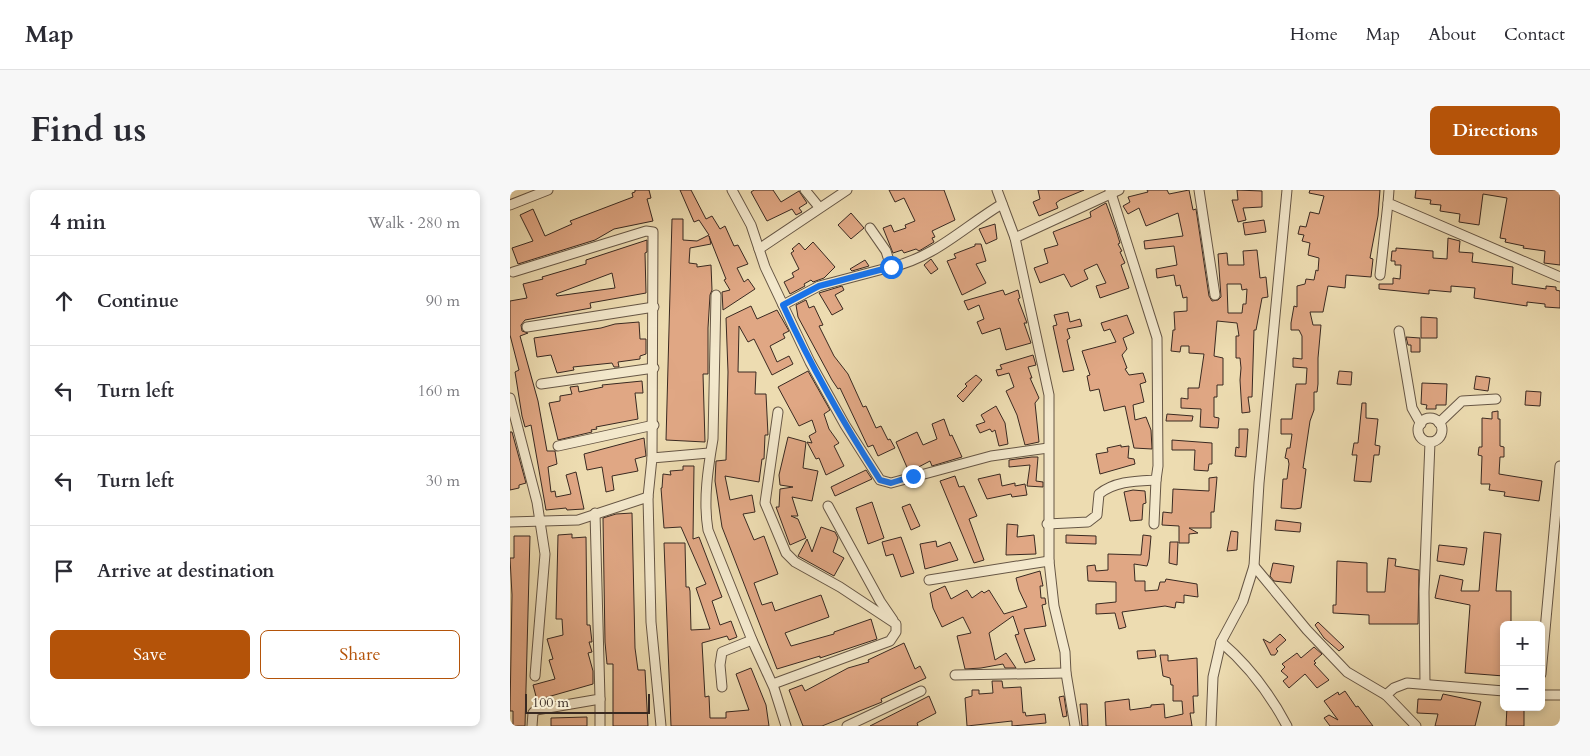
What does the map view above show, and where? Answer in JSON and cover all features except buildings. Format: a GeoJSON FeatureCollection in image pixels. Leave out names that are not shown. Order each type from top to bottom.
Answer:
{"type":"FeatureCollection","features":[{"type":"Feature","properties":{"kind":"street"},"geometry":{"type":"LineString","coordinates":[[510,205],[548,190]]}},
{"type":"Feature","properties":{"kind":"street"},"geometry":{"type":"LineString","coordinates":[[732,190],[751,225],[765,267],[814,370],[845,425],[880,480],[891,483],[991,456],[1048,448]]}},
{"type":"Feature","properties":{"kind":"street"},"geometry":{"type":"LineString","coordinates":[[805,190],[819,207]]}},
{"type":"Feature","properties":{"kind":"street"},"geometry":{"type":"LineString","coordinates":[[760,249],[819,207],[847,190]]}},
{"type":"Feature","properties":{"kind":"street"},"geometry":{"type":"LineString","coordinates":[[997,190],[1015,238],[1049,394],[1047,524],[1049,561],[1054,606],[1065,652],[1066,673],[1074,726]]}},
{"type":"Feature","properties":{"kind":"street"},"geometry":{"type":"LineString","coordinates":[[1199,190],[1215,296]]}},
{"type":"Feature","properties":{"kind":"street"},"geometry":{"type":"LineString","coordinates":[[1211,726],[1213,677],[1221,642],[1243,601],[1254,566],[1259,483],[1286,190]]}},
{"type":"Feature","properties":{"kind":"street"},"geometry":{"type":"LineString","coordinates":[[1380,274],[1388,190]]}},
{"type":"Feature","properties":{"kind":"street"},"geometry":{"type":"LineString","coordinates":[[1015,238],[1113,191],[1157,338],[1158,466],[1154,524]]}},
{"type":"Feature","properties":{"kind":"street"},"geometry":{"type":"LineString","coordinates":[[1388,202],[1560,277]]}},
{"type":"Feature","properties":{"kind":"street"},"geometry":{"type":"LineString","coordinates":[[783,305],[819,286],[911,263],[948,243],[974,221],[1002,204]]}},
{"type":"Feature","properties":{"kind":"street"},"geometry":{"type":"LineString","coordinates":[[870,228],[886,251],[891,267]]}},
{"type":"Feature","properties":{"kind":"street"},"geometry":{"type":"LineString","coordinates":[[513,272],[650,231],[654,235],[654,425],[648,497],[651,622],[661,726]]}},
{"type":"Feature","properties":{"kind":"street"},"geometry":{"type":"LineString","coordinates":[[716,295],[713,439],[709,454],[706,516],[708,530],[752,640],[773,684],[786,726]]}},
{"type":"Feature","properties":{"kind":"street"},"geometry":{"type":"LineString","coordinates":[[527,327],[654,307]]}},
{"type":"Feature","properties":{"kind":"street"},"geometry":{"type":"LineString","coordinates":[[1399,331],[1412,408],[1421,424]]}},
{"type":"Feature","properties":{"kind":"street"},"geometry":{"type":"LineString","coordinates":[[541,384],[654,368]]}},
{"type":"Feature","properties":{"kind":"street"},"geometry":{"type":"LineString","coordinates":[[510,398],[537,502],[545,554],[535,676]]}},
{"type":"Feature","properties":{"kind":"street"},"geometry":{"type":"LineString","coordinates":[[1440,423],[1462,401],[1496,400]]}},
{"type":"Feature","properties":{"kind":"street"},"geometry":{"type":"LineString","coordinates":[[778,412],[765,502],[786,553],[795,562],[840,587],[896,624]]}},
{"type":"Feature","properties":{"kind":"street"},"geometry":{"type":"LineString","coordinates":[[1430,442],[1421,437],[1419,430],[1421,424],[1430,419],[1440,423]]}},
{"type":"Feature","properties":{"kind":"street"},"geometry":{"type":"LineString","coordinates":[[1430,442],[1440,437],[1442,430],[1440,423]]}},
{"type":"Feature","properties":{"kind":"street"},"geometry":{"type":"LineString","coordinates":[[558,446],[654,425]]}},
{"type":"Feature","properties":{"kind":"street"},"geometry":{"type":"LineString","coordinates":[[1425,684],[1424,592],[1430,442]]}},
{"type":"Feature","properties":{"kind":"street"},"geometry":{"type":"LineString","coordinates":[[652,458],[709,454]]}},
{"type":"Feature","properties":{"kind":"street"},"geometry":{"type":"LineString","coordinates":[[1542,666],[1555,583],[1560,466]]}},
{"type":"Feature","properties":{"kind":"street"},"geometry":{"type":"LineString","coordinates":[[1047,524],[1088,522],[1097,515],[1099,494],[1105,489],[1129,481],[1156,480]]}},
{"type":"Feature","properties":{"kind":"street"},"geometry":{"type":"LineString","coordinates":[[510,522],[578,520],[648,497]]}},
{"type":"Feature","properties":{"kind":"street"},"geometry":{"type":"LineString","coordinates":[[773,684],[890,641],[896,632],[896,624],[880,601],[828,506]]}},
{"type":"Feature","properties":{"kind":"street"},"geometry":{"type":"LineString","coordinates":[[595,513],[600,726]]}},
{"type":"Feature","properties":{"kind":"street"},"geometry":{"type":"LineString","coordinates":[[929,580],[1049,561]]}},
{"type":"Feature","properties":{"kind":"street"},"geometry":{"type":"LineString","coordinates":[[1254,566],[1307,630],[1347,672],[1386,695],[1416,726]]}},
{"type":"Feature","properties":{"kind":"street"},"geometry":{"type":"LineString","coordinates":[[722,687],[720,665],[722,652],[752,640]]}},
{"type":"Feature","properties":{"kind":"street"},"geometry":{"type":"LineString","coordinates":[[1221,642],[1242,659],[1274,703],[1287,726]]}},
{"type":"Feature","properties":{"kind":"street"},"geometry":{"type":"LineString","coordinates":[[955,675],[1066,673]]}},
{"type":"Feature","properties":{"kind":"street"},"geometry":{"type":"LineString","coordinates":[[1386,695],[1394,688],[1407,683],[1500,691]]}},
{"type":"Feature","properties":{"kind":"street"},"geometry":{"type":"LineString","coordinates":[[847,726],[921,691]]}},
{"type":"Feature","properties":{"kind":"street"},"geometry":{"type":"LineString","coordinates":[[1545,695],[1560,695]]}},
{"type":"Feature","properties":{"kind":"street"},"geometry":{"type":"LineString","coordinates":[[532,726],[533,713],[536,710],[600,699]]}},
{"type":"Feature","properties":{"kind":"route"},"geometry":{"type":"LineString","coordinates":[[891,267],[819,286],[783,305],[810,362],[845,425],[880,480],[891,483],[913,476]]}}]}
